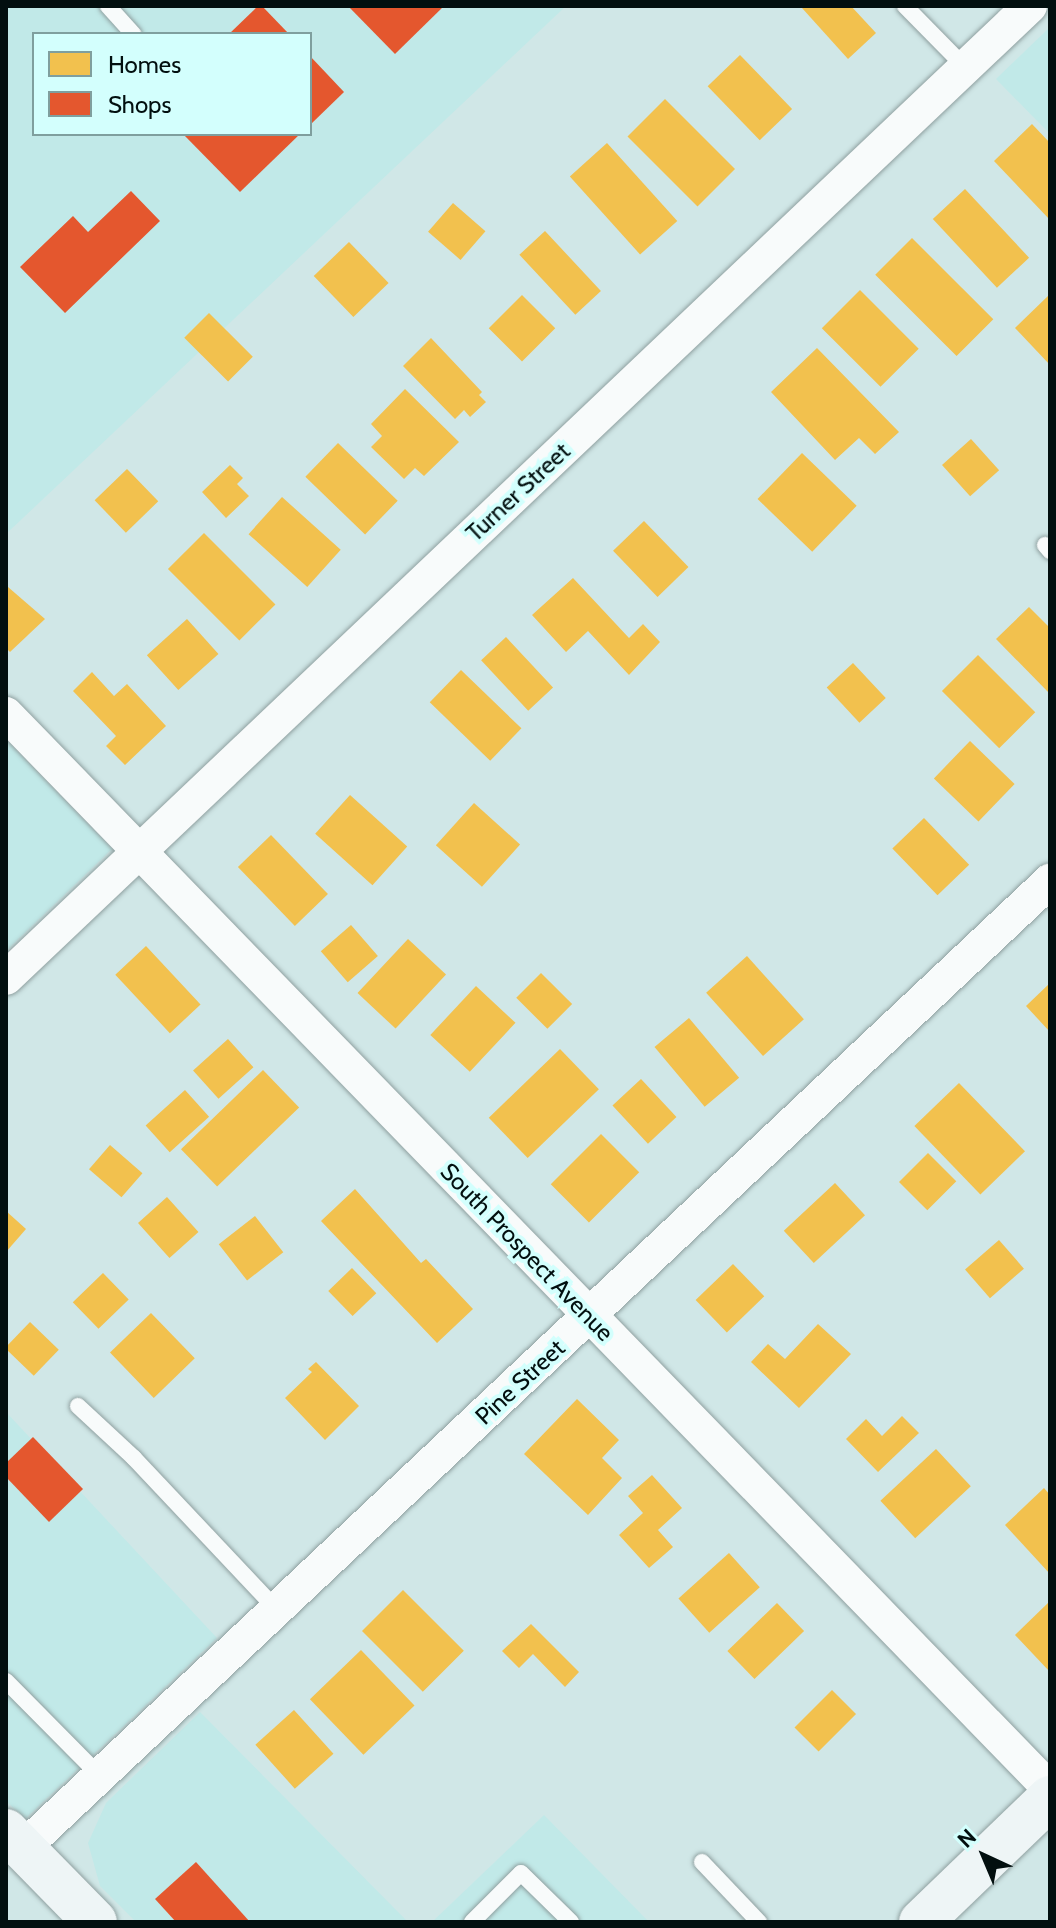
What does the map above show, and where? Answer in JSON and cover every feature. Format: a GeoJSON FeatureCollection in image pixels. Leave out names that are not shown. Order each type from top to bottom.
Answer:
{"type":"FeatureCollection","features":[{"type":"Feature","properties":{"kind":"street","name":"Turner Street"},"geometry":{"type":"LineString","coordinates":[[6,978],[1030,6]]}},
{"type":"Feature","properties":{"kind":"street","name":"South Prospect Avenue"},"geometry":{"type":"LineString","coordinates":[[6,714],[1050,1789]]}},
{"type":"Feature","properties":{"kind":"street","name":"Pine Street"},"geometry":{"type":"LineString","coordinates":[[14,1839],[100,1776],[1050,881]]}},
{"type":"Feature","properties":{"kind":"street"},"geometry":{"type":"LineString","coordinates":[[921,1922],[1050,1798]]}},
{"type":"Feature","properties":{"kind":"street"},"geometry":{"type":"LineString","coordinates":[[14,1839],[95,1922]]}},
{"type":"Feature","properties":{"kind":"lane"},"geometry":{"type":"LineString","coordinates":[[108,6],[131,32]]}},
{"type":"Feature","properties":{"kind":"lane"},"geometry":{"type":"LineString","coordinates":[[905,6],[966,68]]}},
{"type":"Feature","properties":{"kind":"lane"},"geometry":{"type":"LineString","coordinates":[[78,1406],[134,1458],[277,1610]]}},
{"type":"Feature","properties":{"kind":"lane"},"geometry":{"type":"LineString","coordinates":[[6,1681],[100,1776]]}},
{"type":"Feature","properties":{"kind":"lane"},"geometry":{"type":"LineString","coordinates":[[702,1862],[759,1922]]}},
{"type":"Feature","properties":{"kind":"lane"},"geometry":{"type":"LineString","coordinates":[[472,1922],[521,1873],[571,1922]]}},
{"type":"Feature","properties":{"kind":"shaded area"},"geometry":{"type":"Polygon","coordinates":[[[6,6],[566,6],[6,534],[6,6]]]}},
{"type":"Feature","properties":{"kind":"shaded area"},"geometry":{"type":"Polygon","coordinates":[[[1050,27],[1050,134],[996,79],[1050,27]]]}},
{"type":"Feature","properties":{"kind":"shaded area"},"geometry":{"type":"Polygon","coordinates":[[[6,740],[112,849],[6,951],[6,740]]]}},
{"type":"Feature","properties":{"kind":"shaded area"},"geometry":{"type":"Polygon","coordinates":[[[6,1412],[217,1638],[25,1819],[6,1801],[6,1412]]]}},
{"type":"Feature","properties":{"kind":"shaded area"},"geometry":{"type":"Polygon","coordinates":[[[200,1712],[408,1922],[136,1922],[100,1886],[88,1843],[106,1803],[200,1712]]]}},
{"type":"Feature","properties":{"kind":"shaded area"},"geometry":{"type":"Polygon","coordinates":[[[544,1815],[649,1922],[432,1922],[544,1815]]]}},
{"type":"Feature","properties":{"kind":"building: Homes"},"geometry":{"type":"Polygon","coordinates":[[[851,6],[876,33],[848,59],[802,8],[851,6]]]}},
{"type":"Feature","properties":{"kind":"building: Homes"},"geometry":{"type":"Polygon","coordinates":[[[740,55],[792,109],[760,140],[708,86],[740,55]]]}},
{"type":"Feature","properties":{"kind":"building: Homes"},"geometry":{"type":"Polygon","coordinates":[[[665,99],[735,169],[698,206],[628,136],[665,99]]]}},
{"type":"Feature","properties":{"kind":"building: Homes"},"geometry":{"type":"Polygon","coordinates":[[[1032,124],[1050,143],[1050,220],[994,161],[1032,124]]]}},
{"type":"Feature","properties":{"kind":"building: Homes"},"geometry":{"type":"Polygon","coordinates":[[[607,143],[677,221],[640,254],[570,176],[607,143]]]}},
{"type":"Feature","properties":{"kind":"building: Homes"},"geometry":{"type":"Polygon","coordinates":[[[965,189],[1029,258],[997,288],[933,219],[965,189]]]}},
{"type":"Feature","properties":{"kind":"building: Homes"},"geometry":{"type":"Polygon","coordinates":[[[453,203],[485,231],[461,260],[428,232],[453,203]]]}},
{"type":"Feature","properties":{"kind":"building: Homes"},"geometry":{"type":"Polygon","coordinates":[[[545,231],[601,291],[575,315],[519,255],[545,231]]]}},
{"type":"Feature","properties":{"kind":"building: Homes"},"geometry":{"type":"Polygon","coordinates":[[[912,238],[993,319],[957,356],[875,275],[912,238]]]}},
{"type":"Feature","properties":{"kind":"building: Homes"},"geometry":{"type":"Polygon","coordinates":[[[349,242],[389,283],[353,317],[314,276],[349,242]]]}},
{"type":"Feature","properties":{"kind":"building: Homes"},"geometry":{"type":"Polygon","coordinates":[[[860,290],[919,349],[881,387],[822,328],[860,290]]]}},
{"type":"Feature","properties":{"kind":"building: Homes"},"geometry":{"type":"Polygon","coordinates":[[[1050,294],[1050,365],[1015,328],[1050,294]]]}},
{"type":"Feature","properties":{"kind":"building: Homes"},"geometry":{"type":"Polygon","coordinates":[[[522,295],[555,328],[522,361],[489,328],[522,295]]]}},
{"type":"Feature","properties":{"kind":"building: Homes"},"geometry":{"type":"Polygon","coordinates":[[[209,313],[253,357],[228,382],[184,338],[209,313]]]}},
{"type":"Feature","properties":{"kind":"building: Homes"},"geometry":{"type":"Polygon","coordinates":[[[431,338],[482,392],[479,395],[486,402],[470,417],[464,410],[455,419],[403,366],[431,338]]]}},
{"type":"Feature","properties":{"kind":"building: Homes"},"geometry":{"type":"Polygon","coordinates":[[[817,348],[899,432],[875,454],[859,438],[835,460],[771,392],[817,348]]]}},
{"type":"Feature","properties":{"kind":"building: Homes"},"geometry":{"type":"Polygon","coordinates":[[[405,389],[459,442],[424,476],[415,468],[404,479],[371,447],[382,436],[371,424],[405,389]]]}},
{"type":"Feature","properties":{"kind":"building: Homes"},"geometry":{"type":"Polygon","coordinates":[[[971,439],[999,470],[970,496],[942,465],[971,439]]]}},
{"type":"Feature","properties":{"kind":"building: Homes"},"geometry":{"type":"Polygon","coordinates":[[[338,443],[398,501],[365,534],[305,477],[338,443]]]}},
{"type":"Feature","properties":{"kind":"building: Homes"},"geometry":{"type":"Polygon","coordinates":[[[802,453],[857,506],[812,552],[758,499],[802,453]]]}},
{"type":"Feature","properties":{"kind":"building: Homes"},"geometry":{"type":"Polygon","coordinates":[[[230,465],[243,478],[237,484],[249,496],[226,518],[202,492],[230,465]]]}},
{"type":"Feature","properties":{"kind":"building: Homes"},"geometry":{"type":"Polygon","coordinates":[[[127,469],[158,501],[126,533],[95,500],[127,469]]]}},
{"type":"Feature","properties":{"kind":"building: Homes"},"geometry":{"type":"Polygon","coordinates":[[[282,497],[341,550],[307,587],[249,534],[282,497]]]}},
{"type":"Feature","properties":{"kind":"building: Homes"},"geometry":{"type":"Polygon","coordinates":[[[644,521],[688,567],[658,597],[613,551],[644,521]]]}},
{"type":"Feature","properties":{"kind":"building: Homes"},"geometry":{"type":"Polygon","coordinates":[[[204,533],[275,604],[239,640],[168,569],[204,533]]]}},
{"type":"Feature","properties":{"kind":"building: Homes"},"geometry":{"type":"Polygon","coordinates":[[[573,578],[629,638],[643,624],[660,642],[629,675],[588,631],[566,652],[532,615],[573,578]]]}},
{"type":"Feature","properties":{"kind":"building: Homes"},"geometry":{"type":"Polygon","coordinates":[[[8,587],[45,619],[10,652],[6,648],[8,587]]]}},
{"type":"Feature","properties":{"kind":"building: Homes"},"geometry":{"type":"Polygon","coordinates":[[[1029,607],[1050,628],[1050,694],[996,639],[1029,607]]]}},
{"type":"Feature","properties":{"kind":"building: Homes"},"geometry":{"type":"Polygon","coordinates":[[[187,619],[218,654],[178,690],[147,655],[187,619]]]}},
{"type":"Feature","properties":{"kind":"building: Homes"},"geometry":{"type":"Polygon","coordinates":[[[506,637],[553,687],[528,711],[481,660],[506,637]]]}},
{"type":"Feature","properties":{"kind":"building: Homes"},"geometry":{"type":"Polygon","coordinates":[[[978,655],[1035,712],[999,748],[942,691],[978,655]]]}},
{"type":"Feature","properties":{"kind":"building: Homes"},"geometry":{"type":"Polygon","coordinates":[[[853,663],[886,698],[859,723],[827,688],[853,663]]]}},
{"type":"Feature","properties":{"kind":"building: Homes"},"geometry":{"type":"Polygon","coordinates":[[[461,670],[521,728],[490,761],[430,702],[461,670]]]}},
{"type":"Feature","properties":{"kind":"building: Homes"},"geometry":{"type":"Polygon","coordinates":[[[92,672],[114,696],[127,684],[166,726],[125,765],[106,746],[116,736],[73,691],[92,672]]]}},
{"type":"Feature","properties":{"kind":"building: Homes"},"geometry":{"type":"Polygon","coordinates":[[[970,741],[1015,784],[978,821],[934,778],[970,741]]]}},
{"type":"Feature","properties":{"kind":"building: Homes"},"geometry":{"type":"Polygon","coordinates":[[[350,795],[407,847],[372,885],[315,834],[350,795]]]}},
{"type":"Feature","properties":{"kind":"building: Homes"},"geometry":{"type":"Polygon","coordinates":[[[474,803],[520,844],[482,887],[436,845],[474,803]]]}},
{"type":"Feature","properties":{"kind":"building: Homes"},"geometry":{"type":"Polygon","coordinates":[[[924,818],[969,865],[938,895],[892,849],[924,818]]]}},
{"type":"Feature","properties":{"kind":"building: Homes"},"geometry":{"type":"Polygon","coordinates":[[[271,835],[328,894],[295,926],[238,867],[271,835]]]}},
{"type":"Feature","properties":{"kind":"building: Homes"},"geometry":{"type":"Polygon","coordinates":[[[351,925],[378,956],[348,982],[321,951],[351,925]]]}},
{"type":"Feature","properties":{"kind":"building: Homes"},"geometry":{"type":"Polygon","coordinates":[[[408,939],[446,974],[396,1029],[358,993],[408,939]]]}},
{"type":"Feature","properties":{"kind":"building: Homes"},"geometry":{"type":"Polygon","coordinates":[[[146,946],[201,1005],[170,1033],[115,975],[146,946]]]}},
{"type":"Feature","properties":{"kind":"building: Homes"},"geometry":{"type":"Polygon","coordinates":[[[747,956],[804,1019],[763,1056],[706,993],[747,956]]]}},
{"type":"Feature","properties":{"kind":"building: Homes"},"geometry":{"type":"Polygon","coordinates":[[[541,973],[572,1004],[547,1029],[516,998],[541,973]]]}},
{"type":"Feature","properties":{"kind":"building: Homes"},"geometry":{"type":"Polygon","coordinates":[[[1050,983],[1050,1032],[1026,1006],[1050,983]]]}},
{"type":"Feature","properties":{"kind":"building: Homes"},"geometry":{"type":"Polygon","coordinates":[[[476,986],[515,1023],[470,1072],[430,1035],[476,986]]]}},
{"type":"Feature","properties":{"kind":"building: Homes"},"geometry":{"type":"Polygon","coordinates":[[[689,1018],[739,1078],[705,1107],[655,1047],[689,1018]]]}},
{"type":"Feature","properties":{"kind":"building: Homes"},"geometry":{"type":"Polygon","coordinates":[[[228,1039],[253,1067],[218,1099],[193,1070],[228,1039]]]}},
{"type":"Feature","properties":{"kind":"building: Homes"},"geometry":{"type":"Polygon","coordinates":[[[560,1049],[599,1089],[528,1158],[489,1118],[560,1049]]]}},
{"type":"Feature","properties":{"kind":"building: Homes"},"geometry":{"type":"Polygon","coordinates":[[[263,1070],[299,1107],[217,1187],[181,1149],[263,1070]]]}},
{"type":"Feature","properties":{"kind":"building: Homes"},"geometry":{"type":"Polygon","coordinates":[[[641,1079],[676,1117],[648,1144],[612,1106],[641,1079]]]}},
{"type":"Feature","properties":{"kind":"building: Homes"},"geometry":{"type":"Polygon","coordinates":[[[959,1083],[1025,1151],[980,1194],[914,1126],[959,1083]]]}},
{"type":"Feature","properties":{"kind":"building: Homes"},"geometry":{"type":"Polygon","coordinates":[[[185,1090],[209,1117],[170,1152],[146,1125],[185,1090]]]}},
{"type":"Feature","properties":{"kind":"building: Homes"},"geometry":{"type":"Polygon","coordinates":[[[601,1134],[639,1172],[589,1222],[551,1184],[601,1134]]]}},
{"type":"Feature","properties":{"kind":"building: Homes"},"geometry":{"type":"Polygon","coordinates":[[[110,1145],[142,1173],[121,1197],[89,1169],[110,1145]]]}},
{"type":"Feature","properties":{"kind":"building: Homes"},"geometry":{"type":"Polygon","coordinates":[[[928,1153],[956,1181],[927,1210],[899,1182],[928,1153]]]}},
{"type":"Feature","properties":{"kind":"building: Homes"},"geometry":{"type":"Polygon","coordinates":[[[835,1183],[865,1215],[814,1263],[784,1231],[835,1183]]]}},
{"type":"Feature","properties":{"kind":"building: Homes"},"geometry":{"type":"Polygon","coordinates":[[[355,1189],[421,1263],[426,1259],[473,1309],[437,1343],[321,1221],[355,1189]]]}},
{"type":"Feature","properties":{"kind":"building: Homes"},"geometry":{"type":"Polygon","coordinates":[[[167,1197],[198,1232],[169,1258],[138,1223],[167,1197]]]}},
{"type":"Feature","properties":{"kind":"building: Homes"},"geometry":{"type":"Polygon","coordinates":[[[6,1211],[26,1229],[6,1252],[6,1211]]]}},
{"type":"Feature","properties":{"kind":"building: Homes"},"geometry":{"type":"Polygon","coordinates":[[[255,1216],[283,1252],[247,1281],[219,1244],[255,1216]]]}},
{"type":"Feature","properties":{"kind":"building: Homes"},"geometry":{"type":"Polygon","coordinates":[[[999,1240],[1024,1269],[990,1298],[965,1270],[999,1240]]]}},
{"type":"Feature","properties":{"kind":"building: Homes"},"geometry":{"type":"Polygon","coordinates":[[[733,1264],[764,1296],[727,1332],[696,1300],[733,1264]]]}},
{"type":"Feature","properties":{"kind":"building: Homes"},"geometry":{"type":"Polygon","coordinates":[[[352,1268],[376,1293],[353,1316],[328,1291],[352,1268]]]}},
{"type":"Feature","properties":{"kind":"building: Homes"},"geometry":{"type":"Polygon","coordinates":[[[103,1273],[129,1300],[98,1329],[73,1302],[103,1273]]]}},
{"type":"Feature","properties":{"kind":"building: Homes"},"geometry":{"type":"Polygon","coordinates":[[[151,1313],[195,1358],[154,1398],[110,1353],[151,1313]]]}},
{"type":"Feature","properties":{"kind":"building: Homes"},"geometry":{"type":"Polygon","coordinates":[[[30,1322],[59,1350],[34,1376],[6,1349],[30,1322]]]}},
{"type":"Feature","properties":{"kind":"building: Homes"},"geometry":{"type":"Polygon","coordinates":[[[818,1324],[851,1354],[799,1408],[751,1362],[768,1344],[785,1359],[818,1324]]]}},
{"type":"Feature","properties":{"kind":"building: Homes"},"geometry":{"type":"Polygon","coordinates":[[[316,1362],[359,1406],[325,1440],[285,1398],[312,1372],[308,1369],[316,1362]]]}},
{"type":"Feature","properties":{"kind":"building: Homes"},"geometry":{"type":"Polygon","coordinates":[[[577,1399],[619,1440],[602,1458],[622,1478],[588,1515],[524,1454],[577,1399]]]}},
{"type":"Feature","properties":{"kind":"building: Homes"},"geometry":{"type":"Polygon","coordinates":[[[902,1416],[919,1433],[878,1472],[846,1439],[866,1419],[882,1436],[902,1416]]]}},
{"type":"Feature","properties":{"kind":"building: Homes"},"geometry":{"type":"Polygon","coordinates":[[[936,1449],[971,1486],[915,1538],[880,1501],[936,1449]]]}},
{"type":"Feature","properties":{"kind":"building: Homes"},"geometry":{"type":"Polygon","coordinates":[[[652,1475],[682,1508],[658,1530],[673,1547],[649,1568],[619,1535],[643,1513],[628,1496],[652,1475]]]}},
{"type":"Feature","properties":{"kind":"building: Homes"},"geometry":{"type":"Polygon","coordinates":[[[1044,1488],[1050,1495],[1050,1574],[1005,1525],[1044,1488]]]}},
{"type":"Feature","properties":{"kind":"building: Homes"},"geometry":{"type":"Polygon","coordinates":[[[729,1553],[760,1587],[709,1633],[678,1599],[729,1553]]]}},
{"type":"Feature","properties":{"kind":"building: Homes"},"geometry":{"type":"Polygon","coordinates":[[[403,1590],[464,1651],[423,1692],[362,1631],[403,1590]]]}},
{"type":"Feature","properties":{"kind":"building: Homes"},"geometry":{"type":"Polygon","coordinates":[[[1050,1601],[1050,1672],[1015,1635],[1050,1601]]]}},
{"type":"Feature","properties":{"kind":"building: Homes"},"geometry":{"type":"Polygon","coordinates":[[[777,1603],[804,1631],[754,1679],[727,1651],[777,1603]]]}},
{"type":"Feature","properties":{"kind":"building: Homes"},"geometry":{"type":"Polygon","coordinates":[[[531,1624],[579,1672],[565,1687],[533,1654],[519,1668],[502,1651],[531,1624]]]}},
{"type":"Feature","properties":{"kind":"building: Homes"},"geometry":{"type":"Polygon","coordinates":[[[361,1650],[414,1705],[363,1755],[310,1699],[361,1650]]]}},
{"type":"Feature","properties":{"kind":"building: Homes"},"geometry":{"type":"Polygon","coordinates":[[[832,1690],[856,1714],[819,1752],[795,1727],[832,1690]]]}},
{"type":"Feature","properties":{"kind":"building: Homes"},"geometry":{"type":"Polygon","coordinates":[[[294,1710],[333,1754],[295,1789],[255,1745],[294,1710]]]}},
{"type":"Feature","properties":{"kind":"building: Shops"},"geometry":{"type":"Polygon","coordinates":[[[258,6],[262,6],[287,32],[231,32],[258,6]]]}},
{"type":"Feature","properties":{"kind":"building: Shops"},"geometry":{"type":"Polygon","coordinates":[[[348,6],[444,6],[395,54],[348,6]]]}},
{"type":"Feature","properties":{"kind":"building: Shops"},"geometry":{"type":"Polygon","coordinates":[[[312,58],[344,92],[312,123],[312,58]]]}},
{"type":"Feature","properties":{"kind":"building: Shops"},"geometry":{"type":"Polygon","coordinates":[[[185,136],[298,136],[240,192],[185,136]]]}},
{"type":"Feature","properties":{"kind":"building: Shops"},"geometry":{"type":"Polygon","coordinates":[[[131,191],[160,221],[65,313],[20,267],[73,216],[88,232],[131,191]]]}},
{"type":"Feature","properties":{"kind":"building: Shops"},"geometry":{"type":"Polygon","coordinates":[[[33,1437],[83,1489],[49,1522],[6,1477],[6,1463],[33,1437]]]}},
{"type":"Feature","properties":{"kind":"building: Shops"},"geometry":{"type":"Polygon","coordinates":[[[196,1862],[250,1922],[176,1922],[155,1899],[196,1862]]]}}]}
